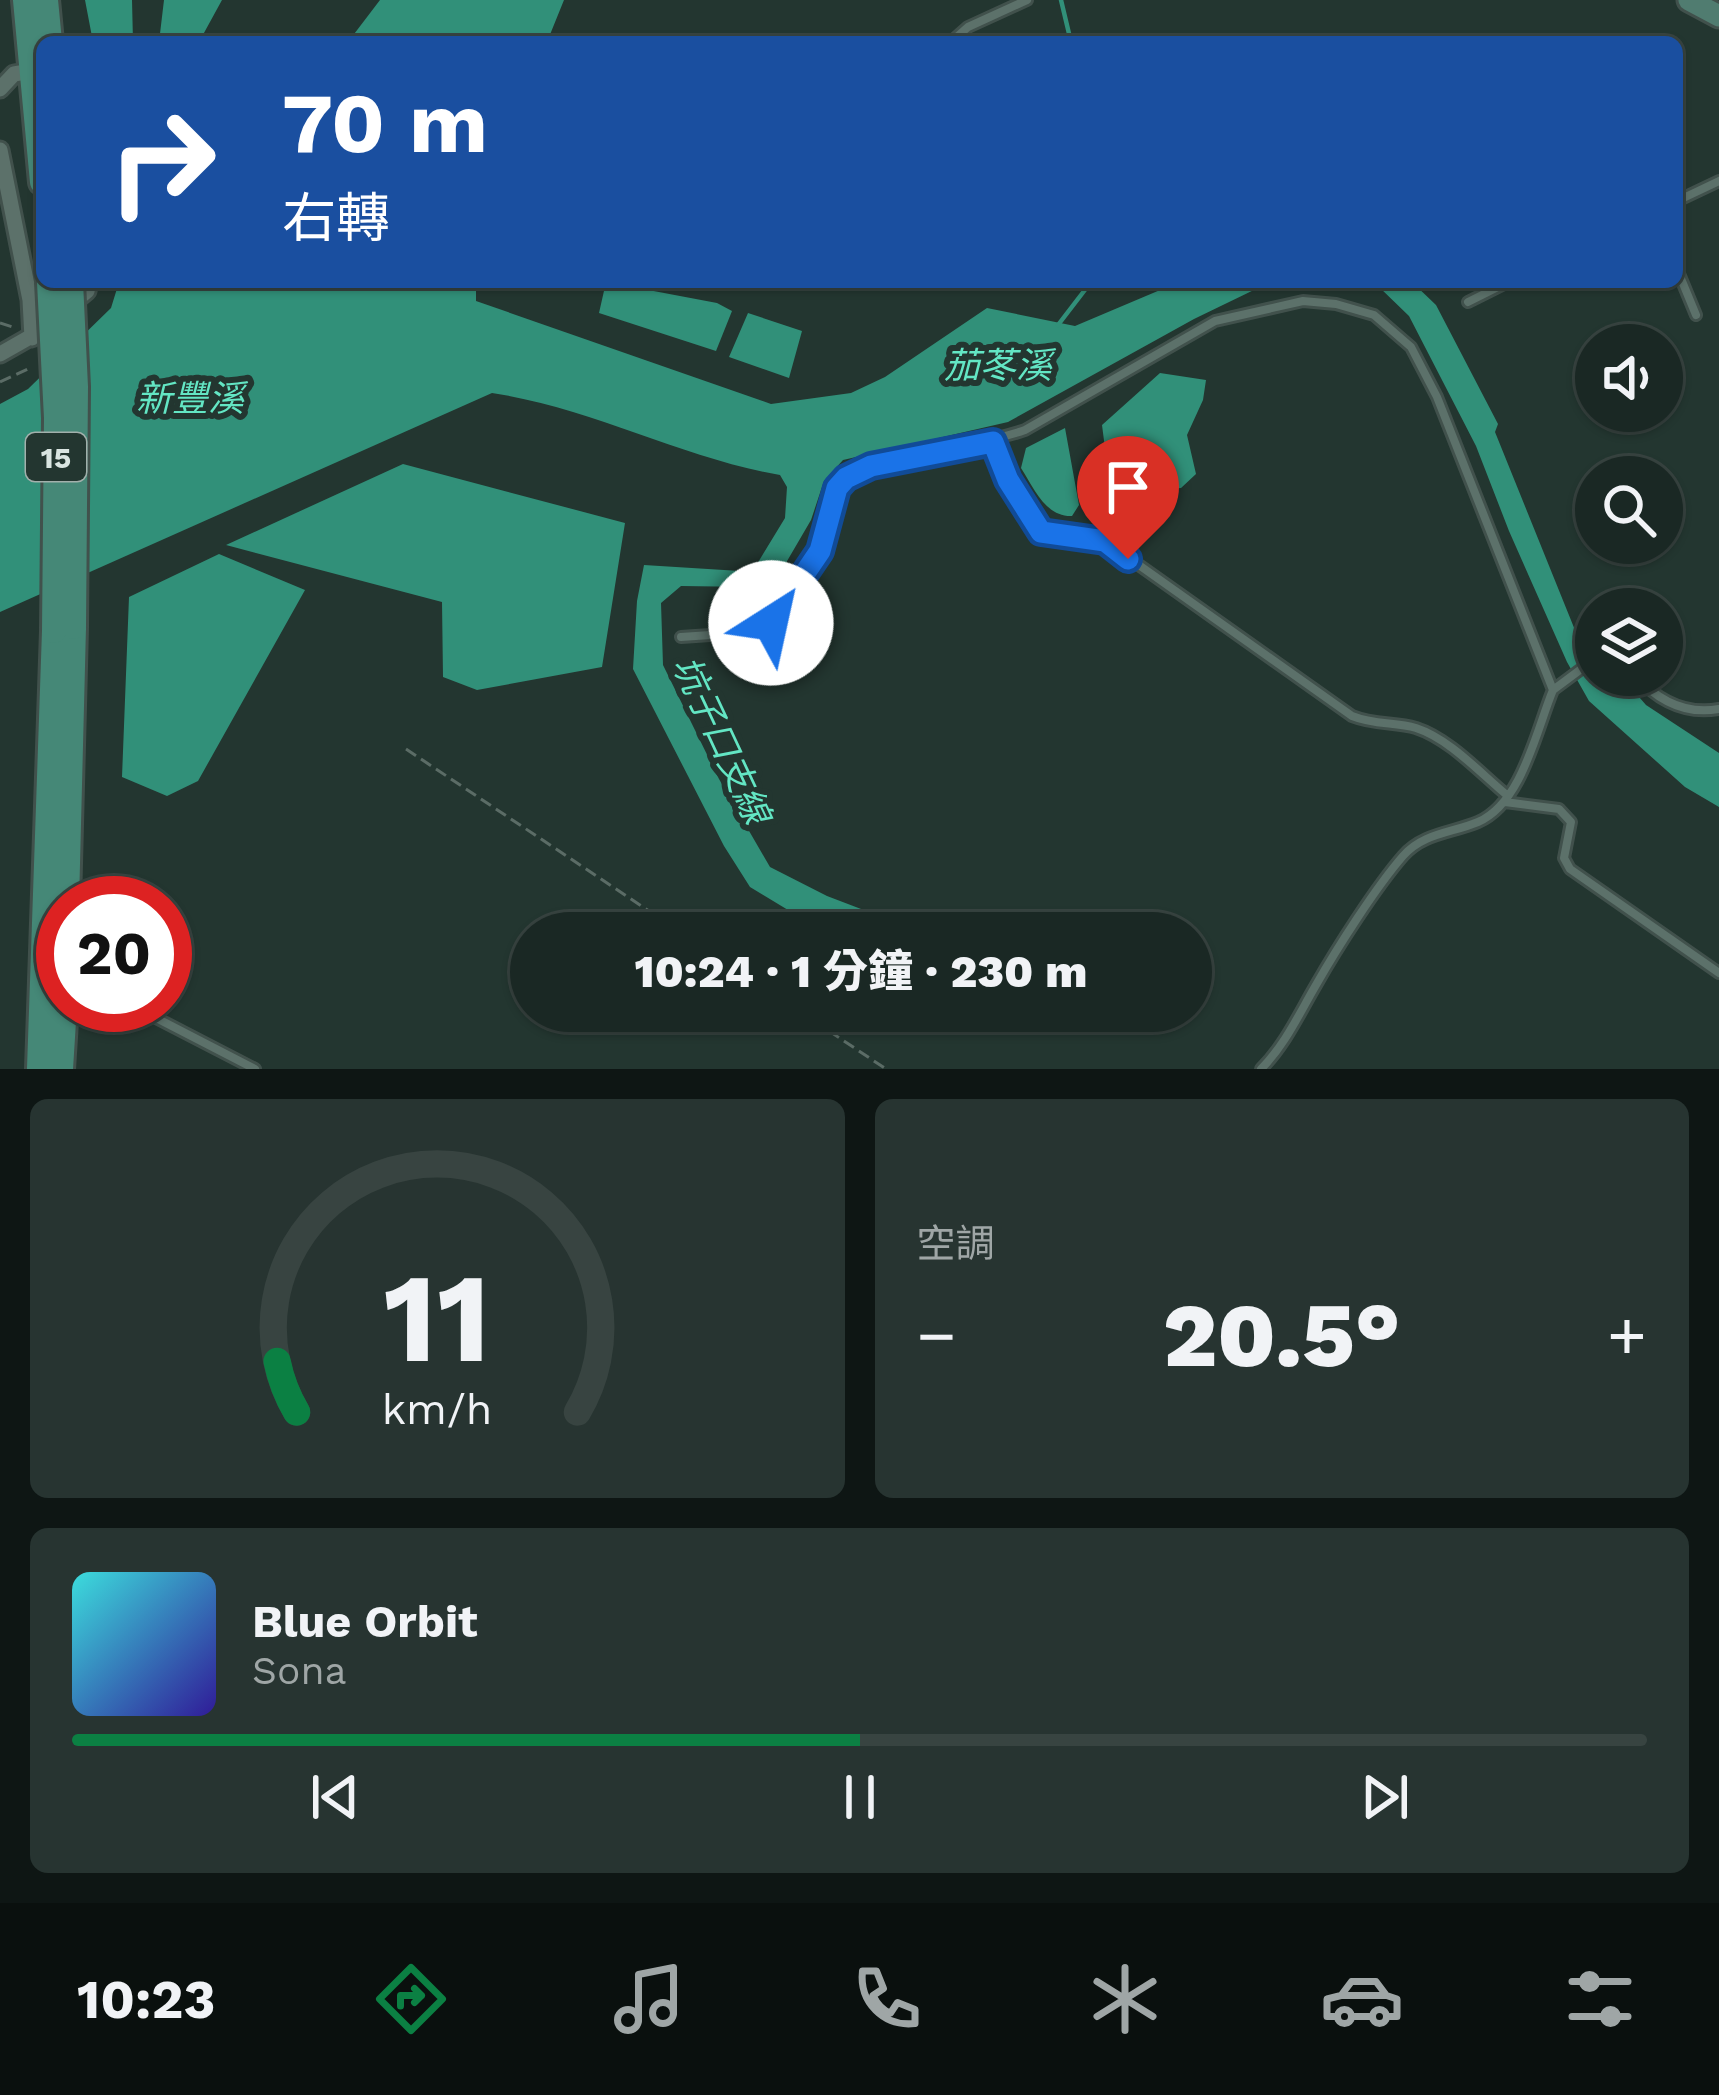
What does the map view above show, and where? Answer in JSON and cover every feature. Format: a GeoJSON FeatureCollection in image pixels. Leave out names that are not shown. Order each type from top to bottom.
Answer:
{"type":"FeatureCollection","features":[{"type":"Feature","properties":{"kind":"main road"},"geometry":{"type":"LineString","coordinates":[[25,0],[36,115]]}},
{"type":"Feature","properties":{"kind":"main road"},"geometry":{"type":"LineString","coordinates":[[46,0],[49,36]]}},
{"type":"Feature","properties":{"kind":"main road","name":"15"},"geometry":{"type":"LineString","coordinates":[[56,876],[76,387],[71,288]]}},
{"type":"Feature","properties":{"kind":"main road","name":"15"},"geometry":{"type":"LineString","coordinates":[[39,291],[56,418],[67,876]]}},
{"type":"Feature","properties":{"kind":"main road","name":"15"},"geometry":{"type":"LineString","coordinates":[[39,1069],[45,1032]]}},
{"type":"Feature","properties":{"kind":"main road"},"geometry":{"type":"LineString","coordinates":[[61,1069],[63,1032]]}},
{"type":"Feature","properties":{"kind":"street"},"geometry":{"type":"LineString","coordinates":[[1689,0],[1719,16]]}},
{"type":"Feature","properties":{"kind":"street"},"geometry":{"type":"LineString","coordinates":[[0,89],[14,74],[32,71]]}},
{"type":"Feature","properties":{"kind":"street"},"geometry":{"type":"LineString","coordinates":[[0,150],[36,280]]}},
{"type":"Feature","properties":{"kind":"street"},"geometry":{"type":"LineString","coordinates":[[0,354],[66,309],[88,288]]}},
{"type":"Feature","properties":{"kind":"street"},"geometry":{"type":"LineString","coordinates":[[28,334],[39,291],[66,309]]}},
{"type":"Feature","properties":{"kind":"lane"},"geometry":{"type":"LineString","coordinates":[[958,36],[1027,0]]}},
{"type":"Feature","properties":{"kind":"lane"},"geometry":{"type":"LineString","coordinates":[[1683,198],[1719,181]]}},
{"type":"Feature","properties":{"kind":"lane"},"geometry":{"type":"LineString","coordinates":[[1683,284],[1696,315]]}},
{"type":"Feature","properties":{"kind":"lane"},"geometry":{"type":"LineString","coordinates":[[1468,302],[1496,288]]}},
{"type":"Feature","properties":{"kind":"lane"},"geometry":{"type":"LineString","coordinates":[[681,637],[754,632],[771,623],[820,551],[837,488],[846,478],[871,466],[993,442],[1052,416],[1215,321],[1304,301],[1374,315],[1411,347],[1437,397],[1552,690]]}},
{"type":"Feature","properties":{"kind":"lane"},"geometry":{"type":"LineString","coordinates":[[993,442],[1008,480],[1041,532],[1105,541],[1352,716],[1372,724],[1415,728],[1434,737],[1506,799],[1566,813],[1571,822],[1564,859],[1570,869],[1719,973]]}},
{"type":"Feature","properties":{"kind":"lane"},"geometry":{"type":"LineString","coordinates":[[1261,1069],[1276,1054],[1320,977],[1404,854],[1434,835],[1482,821],[1506,799],[1552,690],[1575,673]]}},
{"type":"Feature","properties":{"kind":"lane"},"geometry":{"type":"LineString","coordinates":[[1656,696],[1698,710],[1719,709]]}},
{"type":"Feature","properties":{"kind":"lane"},"geometry":{"type":"LineString","coordinates":[[183,1032],[255,1069]]}},
{"type":"Feature","properties":{"kind":"path"},"geometry":{"type":"LineString","coordinates":[[0,323],[28,334]]}},
{"type":"Feature","properties":{"kind":"path"},"geometry":{"type":"LineString","coordinates":[[0,382],[36,365]]}},
{"type":"Feature","properties":{"kind":"path"},"geometry":{"type":"LineString","coordinates":[[406,749],[650,912]]}},
{"type":"Feature","properties":{"kind":"path"},"geometry":{"type":"LineString","coordinates":[[830,1032],[886,1069]]}},
{"type":"Feature","properties":{"kind":"water"},"geometry":{"type":"Polygon","coordinates":[[[85,0],[132,0],[133,36],[92,36],[85,0]]]}},
{"type":"Feature","properties":{"kind":"water"},"geometry":{"type":"Polygon","coordinates":[[[164,0],[222,0],[202,36],[160,36],[164,0]]]}},
{"type":"Feature","properties":{"kind":"water"},"geometry":{"type":"Polygon","coordinates":[[[380,0],[564,0],[549,36],[353,36],[380,0]]]}},
{"type":"Feature","properties":{"kind":"water"},"geometry":{"type":"Polygon","coordinates":[[[117,288],[476,288],[476,301],[771,404],[851,393],[885,377],[987,308],[1075,326],[1165,288],[1258,288],[1008,422],[843,460],[824,481],[811,520],[776,580],[752,587],[681,586],[661,603],[663,665],[719,779],[770,867],[869,912],[793,912],[750,887],[633,669],[644,565],[740,571],[757,564],[785,518],[787,487],[780,475],[708,457],[565,410],[492,393],[0,612],[0,404],[28,389],[111,308],[117,288]]]}},
{"type":"Feature","properties":{"kind":"water"},"geometry":{"type":"Polygon","coordinates":[[[605,288],[638,288],[717,303],[732,311],[716,351],[599,313],[605,288]]]}},
{"type":"Feature","properties":{"kind":"water"},"geometry":{"type":"Polygon","coordinates":[[[1380,288],[1418,288],[1436,305],[1498,424],[1495,432],[1575,630],[1575,676],[1509,531],[1476,446],[1409,316],[1380,288]]]}},
{"type":"Feature","properties":{"kind":"water"},"geometry":{"type":"Polygon","coordinates":[[[748,313],[802,331],[789,378],[729,357],[748,313]]]}},
{"type":"Feature","properties":{"kind":"water"},"geometry":{"type":"Polygon","coordinates":[[[1160,373],[1206,380],[1203,400],[1187,435],[1196,474],[1181,488],[1134,492],[1112,503],[1102,425],[1160,373]]]}},
{"type":"Feature","properties":{"kind":"water"},"geometry":{"type":"Polygon","coordinates":[[[1065,428],[1079,505],[1072,516],[1047,507],[1021,468],[1026,448],[1065,428]]]}},
{"type":"Feature","properties":{"kind":"water"},"geometry":{"type":"Polygon","coordinates":[[[403,464],[625,523],[602,667],[477,690],[443,677],[442,602],[226,545],[403,464]]]}},
{"type":"Feature","properties":{"kind":"water"},"geometry":{"type":"Polygon","coordinates":[[[219,554],[305,590],[198,781],[167,796],[122,777],[129,597],[219,554]]]}},
{"type":"Feature","properties":{"kind":"water"},"geometry":{"type":"Polygon","coordinates":[[[1586,696],[1638,696],[1719,753],[1719,807],[1685,787],[1586,696]]]}},
{"type":"Feature","properties":{"kind":"waterway"},"geometry":{"type":"LineString","coordinates":[[1061,0],[1070,36]]}},
{"type":"Feature","properties":{"kind":"waterway"},"geometry":{"type":"LineString","coordinates":[[1058,325],[1086,288]]}},
{"type":"Feature","properties":{"kind":"route"},"geometry":{"type":"LineString","coordinates":[[771,623],[820,551],[837,488],[846,478],[871,466],[993,442],[1008,480],[1041,532],[1105,541],[1128,559]]}},
{"type":"Feature","properties":{"kind":"water label","name":"茄苳溪"},"geometry":{"type":"Point","coordinates":[998,366]}},
{"type":"Feature","properties":{"kind":"water label","name":"新豐溪"},"geometry":{"type":"Point","coordinates":[190,399]}},
{"type":"Feature","properties":{"kind":"water label","name":"坑子口支線"},"geometry":{"type":"Point","coordinates":[721,740]}}]}
